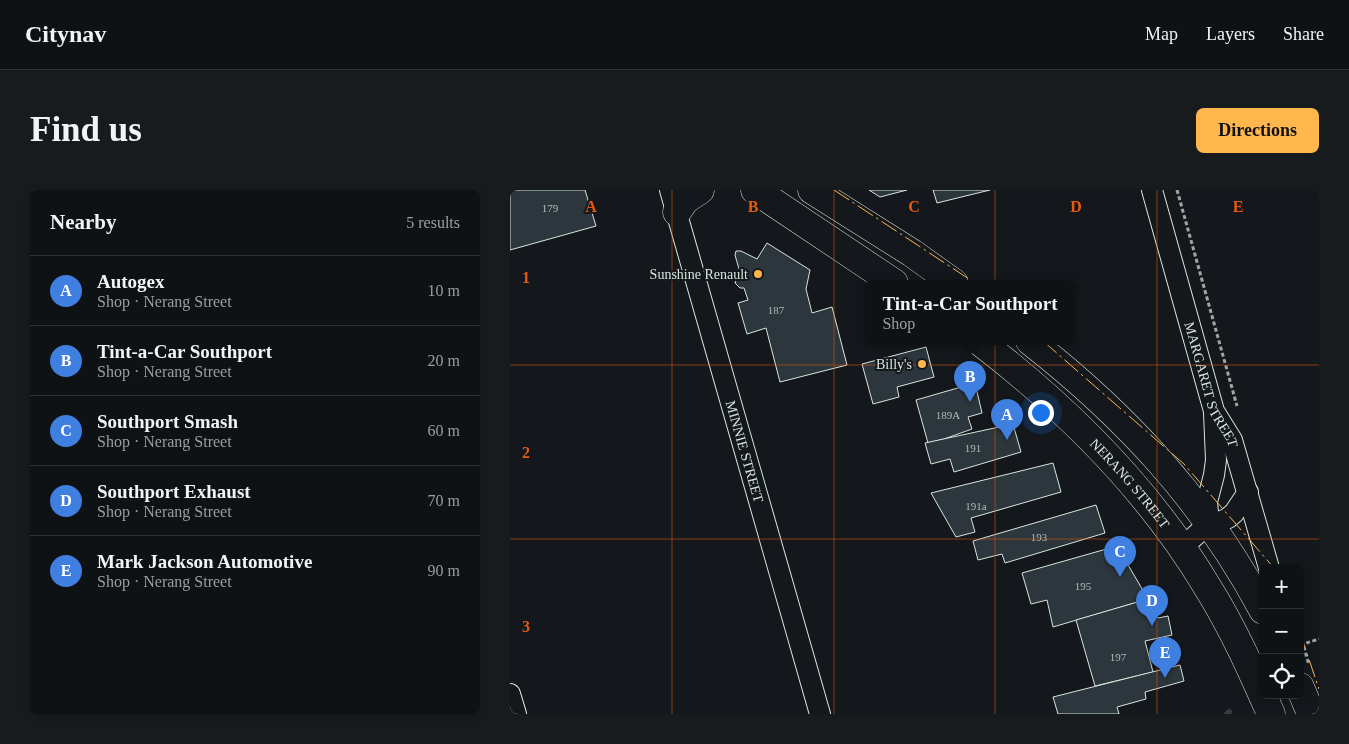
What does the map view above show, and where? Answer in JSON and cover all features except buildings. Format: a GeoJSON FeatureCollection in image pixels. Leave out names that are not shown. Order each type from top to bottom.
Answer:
{"type":"FeatureCollection","features":[{"type":"Feature","properties":{"kind":"main road"},"geometry":{"type":"LineString","coordinates":[[674,201],[685,200],[700,190]]}},
{"type":"Feature","properties":{"kind":"main road"},"geometry":{"type":"LineString","coordinates":[[735,190],[758,204],[786,211]]}},
{"type":"Feature","properties":{"kind":"main road"},"geometry":{"type":"LineString","coordinates":[[755,190],[890,280]]}},
{"type":"Feature","properties":{"kind":"main road"},"geometry":{"type":"LineString","coordinates":[[812,190],[912,253],[950,280]]}},
{"type":"Feature","properties":{"kind":"main road","name":"NERANG STREET"},"geometry":{"type":"LineString","coordinates":[[984,345],[1007,362],[1053,403],[1098,446],[1138,491],[1182,548],[1208,586],[1244,655],[1271,714]]}},
{"type":"Feature","properties":{"kind":"main road"},"geometry":{"type":"LineString","coordinates":[[1035,345],[1103,402],[1158,458],[1209,523],[1236,562],[1262,609]]}},
{"type":"Feature","properties":{"kind":"main road"},"geometry":{"type":"LineString","coordinates":[[1304,697],[1311,714]]}},
{"type":"Feature","properties":{"kind":"street","name":"MARGARET STREET"},"geometry":{"type":"LineString","coordinates":[[1152,190],[1214,411],[1232,440],[1268,564]]}},
{"type":"Feature","properties":{"kind":"street","name":"MINNIE STREET"},"geometry":{"type":"LineString","coordinates":[[674,201],[820,714]]}},
{"type":"Feature","properties":{"kind":"street"},"geometry":{"type":"LineString","coordinates":[[1209,523],[1207,502],[1216,460],[1214,411]]}},
{"type":"Feature","properties":{"kind":"street"},"geometry":{"type":"LineString","coordinates":[[1182,548],[1209,523],[1222,521],[1234,513],[1248,492]]}},
{"type":"Feature","properties":{"kind":"street"},"geometry":{"type":"LineString","coordinates":[[510,694],[516,714]]}},
{"type":"Feature","properties":{"kind":"path"},"geometry":{"type":"LineString","coordinates":[[1177,190],[1237,407]]}},
{"type":"Feature","properties":{"kind":"path"},"geometry":{"type":"LineString","coordinates":[[1304,644],[1319,640]]}},
{"type":"Feature","properties":{"kind":"power"},"geometry":{"type":"LineString","coordinates":[[834,190],[970,280]]}},
{"type":"Feature","properties":{"kind":"power"},"geometry":{"type":"LineString","coordinates":[[1048,345],[1184,464],[1271,564]]}},
{"type":"Feature","properties":{"kind":"power"},"geometry":{"type":"LineString","coordinates":[[1304,645],[1319,689]]}},
{"type":"Feature","properties":{"kind":"place","name":"Sunshine Renault"},"geometry":{"type":"Point","coordinates":[758,274]}},
{"type":"Feature","properties":{"kind":"place","name":"Billy's"},"geometry":{"type":"Point","coordinates":[922,364]}},
{"type":"Feature","properties":{"kind":"place","name":"Tint-a-Car Southport"},"geometry":{"type":"Point","coordinates":[970,402]}},
{"type":"Feature","properties":{"kind":"place","name":"Autogex"},"geometry":{"type":"Point","coordinates":[1007,440]}},
{"type":"Feature","properties":{"kind":"place","name":"Southport Smash"},"geometry":{"type":"Point","coordinates":[1120,577]}},
{"type":"Feature","properties":{"kind":"place","name":"Southport Exhaust"},"geometry":{"type":"Point","coordinates":[1152,626]}},
{"type":"Feature","properties":{"kind":"place","name":"Mark Jackson Automotive"},"geometry":{"type":"Point","coordinates":[1165,678]}}]}
